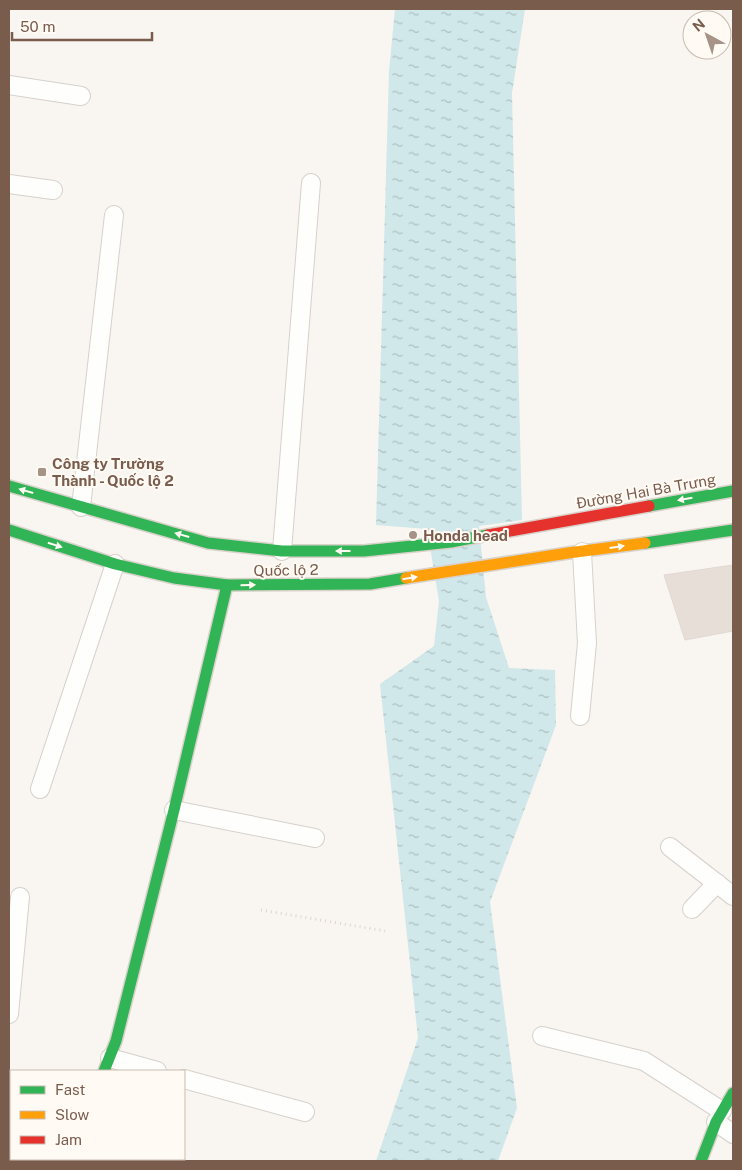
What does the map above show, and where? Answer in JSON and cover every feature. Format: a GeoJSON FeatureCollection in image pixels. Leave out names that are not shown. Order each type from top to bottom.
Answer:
{"type":"FeatureCollection","features":[{"type":"Feature","properties":{"kind":"main road","name":"Quốc lộ 2"},"geometry":{"type":"LineString","coordinates":[[9,486],[208,542],[282,551],[364,551],[451,542],[565,521]]}},
{"type":"Feature","properties":{"kind":"main road","name":"Đường Hai Bà Trưng"},"geometry":{"type":"LineString","coordinates":[[565,521],[733,491]]}},
{"type":"Feature","properties":{"kind":"main road","name":"Quốc lộ 2"},"geometry":{"type":"LineString","coordinates":[[9,530],[115,564],[174,578],[227,586],[370,584],[575,552]]}},
{"type":"Feature","properties":{"kind":"main road"},"geometry":{"type":"LineString","coordinates":[[575,552],[733,530]]}},
{"type":"Feature","properties":{"kind":"main road"},"geometry":{"type":"LineString","coordinates":[[107,1065],[116,1041],[174,810],[227,586]]}},
{"type":"Feature","properties":{"kind":"main road"},"geometry":{"type":"LineString","coordinates":[[701,1161],[719,1116],[733,1093]]}},
{"type":"Feature","properties":{"kind":"street"},"geometry":{"type":"LineString","coordinates":[[9,85],[81,96]]}},
{"type":"Feature","properties":{"kind":"street"},"geometry":{"type":"LineString","coordinates":[[282,551],[311,182]]}},
{"type":"Feature","properties":{"kind":"street"},"geometry":{"type":"LineString","coordinates":[[9,184],[53,190]]}},
{"type":"Feature","properties":{"kind":"street"},"geometry":{"type":"LineString","coordinates":[[81,507],[114,215]]}},
{"type":"Feature","properties":{"kind":"street"},"geometry":{"type":"LineString","coordinates":[[575,552],[587,643],[580,716]]}},
{"type":"Feature","properties":{"kind":"street"},"geometry":{"type":"LineString","coordinates":[[40,789],[115,564]]}},
{"type":"Feature","properties":{"kind":"street"},"geometry":{"type":"LineString","coordinates":[[174,810],[314,838]]}},
{"type":"Feature","properties":{"kind":"street"},"geometry":{"type":"LineString","coordinates":[[670,847],[733,896]]}},
{"type":"Feature","properties":{"kind":"street"},"geometry":{"type":"LineString","coordinates":[[692,909],[717,883]]}},
{"type":"Feature","properties":{"kind":"street"},"geometry":{"type":"LineString","coordinates":[[9,1014],[20,897]]}},
{"type":"Feature","properties":{"kind":"street"},"geometry":{"type":"LineString","coordinates":[[542,1036],[644,1061],[719,1116],[733,1134]]}},
{"type":"Feature","properties":{"kind":"street"},"geometry":{"type":"LineString","coordinates":[[107,1065],[149,1070]]}},
{"type":"Feature","properties":{"kind":"street"},"geometry":{"type":"LineString","coordinates":[[185,1078],[305,1112]]}},
{"type":"Feature","properties":{"kind":"path"},"geometry":{"type":"LineString","coordinates":[[261,910],[385,930]]}},
{"type":"Feature","properties":{"kind":"water"},"geometry":{"type":"Polygon","coordinates":[[[395,9],[525,9],[512,93],[522,520],[479,526],[486,597],[509,668],[555,670],[556,725],[490,902],[517,1108],[498,1161],[376,1161],[418,1038],[380,684],[434,646],[439,601],[427,529],[376,525],[389,71],[395,9]]]}},
{"type":"Feature","properties":{"kind":"building"},"geometry":{"type":"Polygon","coordinates":[[[733,565],[733,631],[685,640],[664,575],[733,565]]]}},
{"type":"Feature","properties":{"kind":"traffic: fast"},"geometry":{"type":"LineString","coordinates":[[9,486],[208,543],[282,551],[364,551],[451,542],[488,535]]}},
{"type":"Feature","properties":{"kind":"traffic: fast"},"geometry":{"type":"LineString","coordinates":[[649,506],[733,491]]}},
{"type":"Feature","properties":{"kind":"traffic: fast"},"geometry":{"type":"LineString","coordinates":[[9,530],[115,564],[174,578],[227,585],[370,584],[406,578]]}},
{"type":"Feature","properties":{"kind":"traffic: fast"},"geometry":{"type":"LineString","coordinates":[[645,543],[733,530]]}},
{"type":"Feature","properties":{"kind":"traffic: fast"},"geometry":{"type":"LineString","coordinates":[[104,1070],[116,1041],[174,810],[227,585]]}},
{"type":"Feature","properties":{"kind":"traffic: fast"},"geometry":{"type":"LineString","coordinates":[[701,1161],[716,1122],[733,1093]]}},
{"type":"Feature","properties":{"kind":"traffic: slow"},"geometry":{"type":"LineString","coordinates":[[406,578],[645,543]]}},
{"type":"Feature","properties":{"kind":"traffic: jam"},"geometry":{"type":"LineString","coordinates":[[488,535],[649,506]]}},
{"type":"Feature","properties":{"kind":"place","name":"Công ty Trường Thành - Quốc lộ 2"},"geometry":{"type":"Point","coordinates":[42,472]}},
{"type":"Feature","properties":{"kind":"place","name":"Honda head"},"geometry":{"type":"Point","coordinates":[413,535]}}]}
